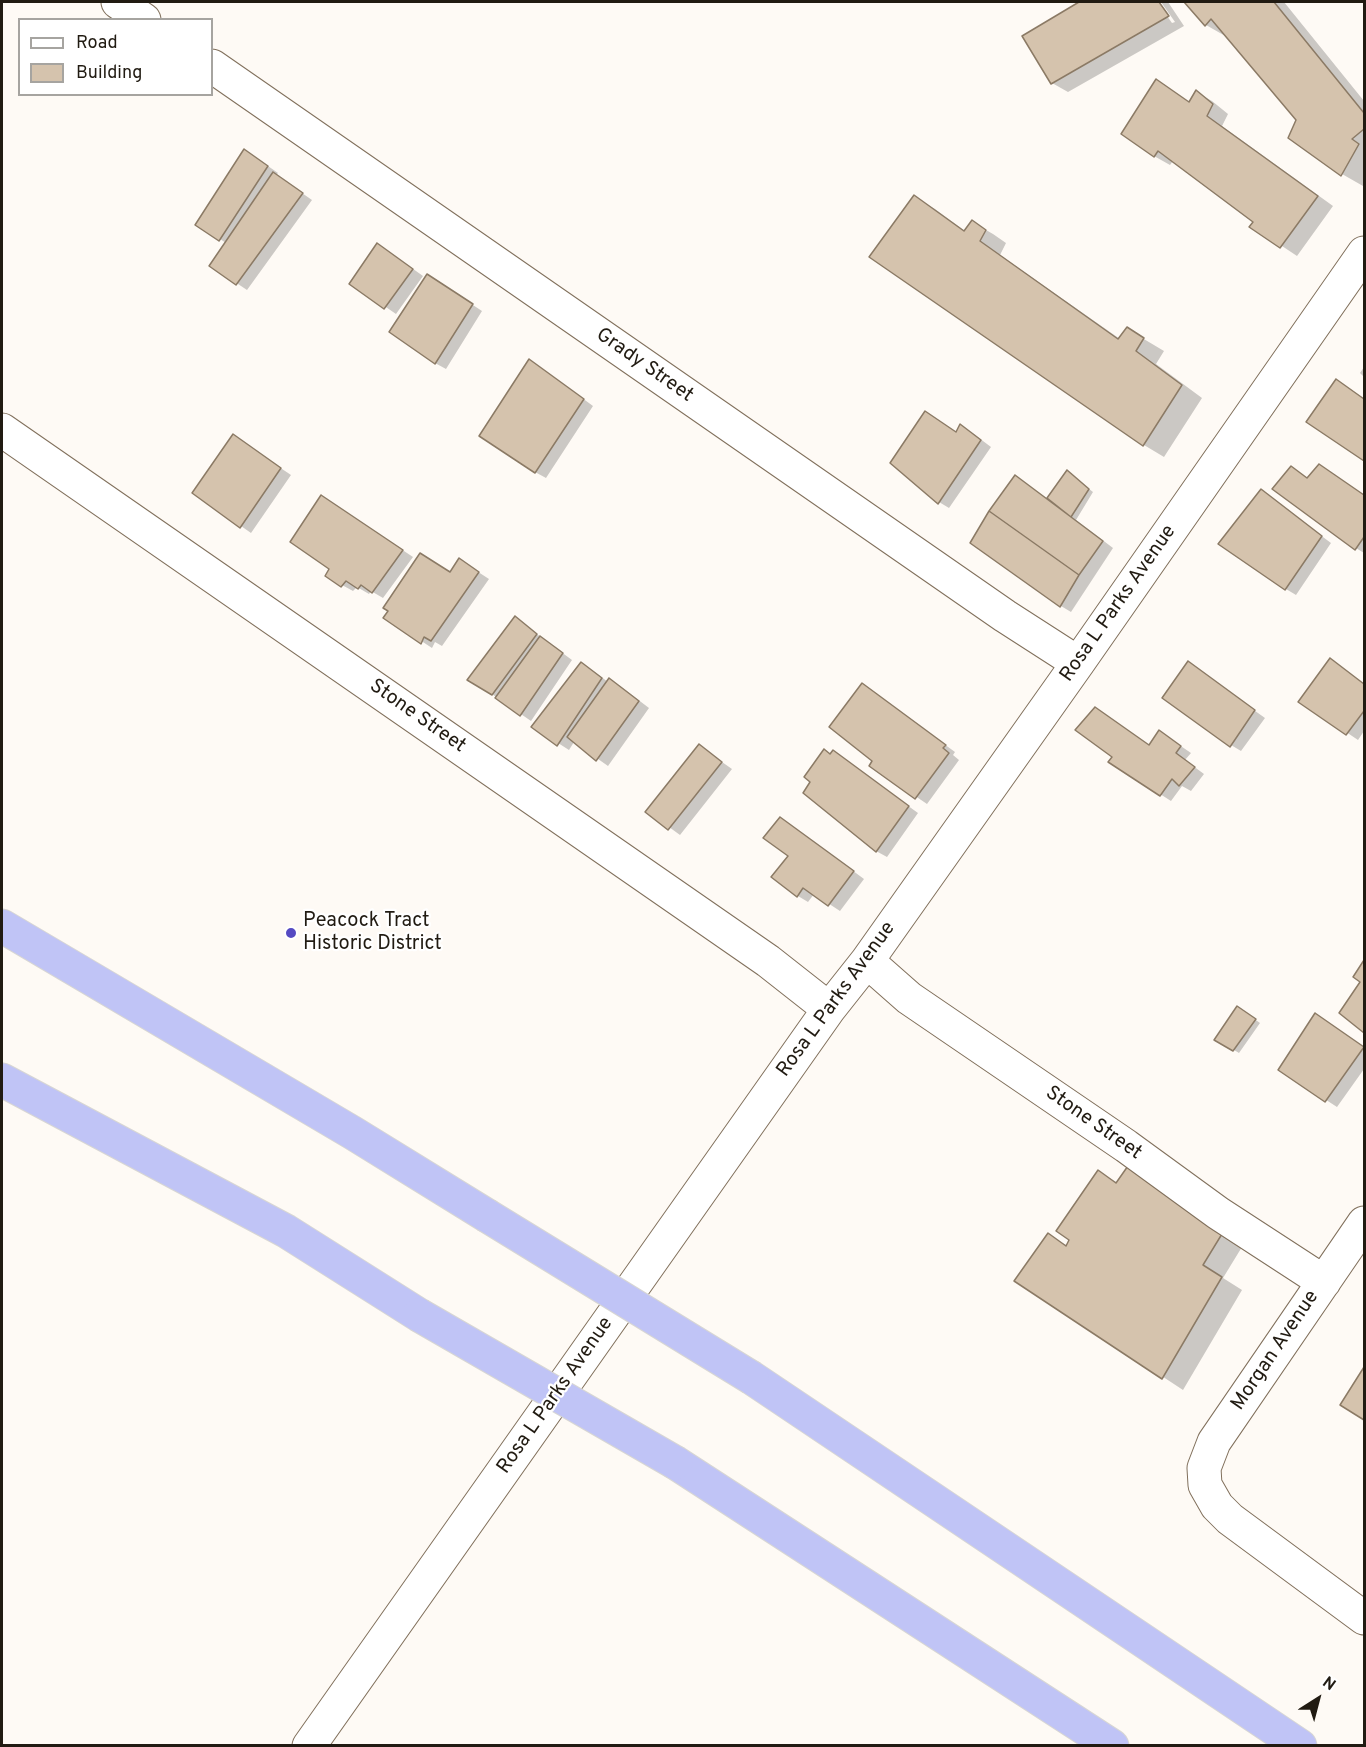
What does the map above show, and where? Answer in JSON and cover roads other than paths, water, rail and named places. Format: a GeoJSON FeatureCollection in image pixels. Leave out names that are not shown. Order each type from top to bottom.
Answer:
{"type":"FeatureCollection","features":[{"type":"Feature","properties":{"kind":"highway"},"geometry":{"type":"LineString","coordinates":[[2,906],[107,987]]}},
{"type":"Feature","properties":{"kind":"highway"},"geometry":{"type":"LineString","coordinates":[[2,926],[343,1126],[752,1378],[1300,1746]]}},
{"type":"Feature","properties":{"kind":"highway"},"geometry":{"type":"LineString","coordinates":[[2,1080],[286,1231],[419,1315],[676,1464],[1112,1746]]}},
{"type":"Feature","properties":{"kind":"street"},"geometry":{"type":"LineString","coordinates":[[118,2],[141,18]]}},
{"type":"Feature","properties":{"kind":"street","name":"Grady Street"},"geometry":{"type":"LineString","coordinates":[[213,67],[1005,616],[1078,663]]}},
{"type":"Feature","properties":{"kind":"street","name":"Rosa L Parks Avenue"},"geometry":{"type":"LineString","coordinates":[[309,1746],[829,1009],[867,961],[1078,663],[1365,253]]}},
{"type":"Feature","properties":{"kind":"street","name":"Stone Street"},"geometry":{"type":"LineString","coordinates":[[2,430],[758,954],[829,1009]]}},
{"type":"Feature","properties":{"kind":"street","name":"Stone Street"},"geometry":{"type":"LineString","coordinates":[[867,961],[909,998],[1126,1146],[1218,1212],[1324,1282]]}},
{"type":"Feature","properties":{"kind":"street","name":"Morgan Avenue"},"geometry":{"type":"LineString","coordinates":[[1365,1223],[1214,1442],[1204,1468],[1205,1485],[1217,1506],[1230,1519],[1365,1618]]}},
{"type":"Feature","properties":{"kind":"place","name":"Peacock Tract Historic District"},"geometry":{"type":"Point","coordinates":[291,933]}}]}
